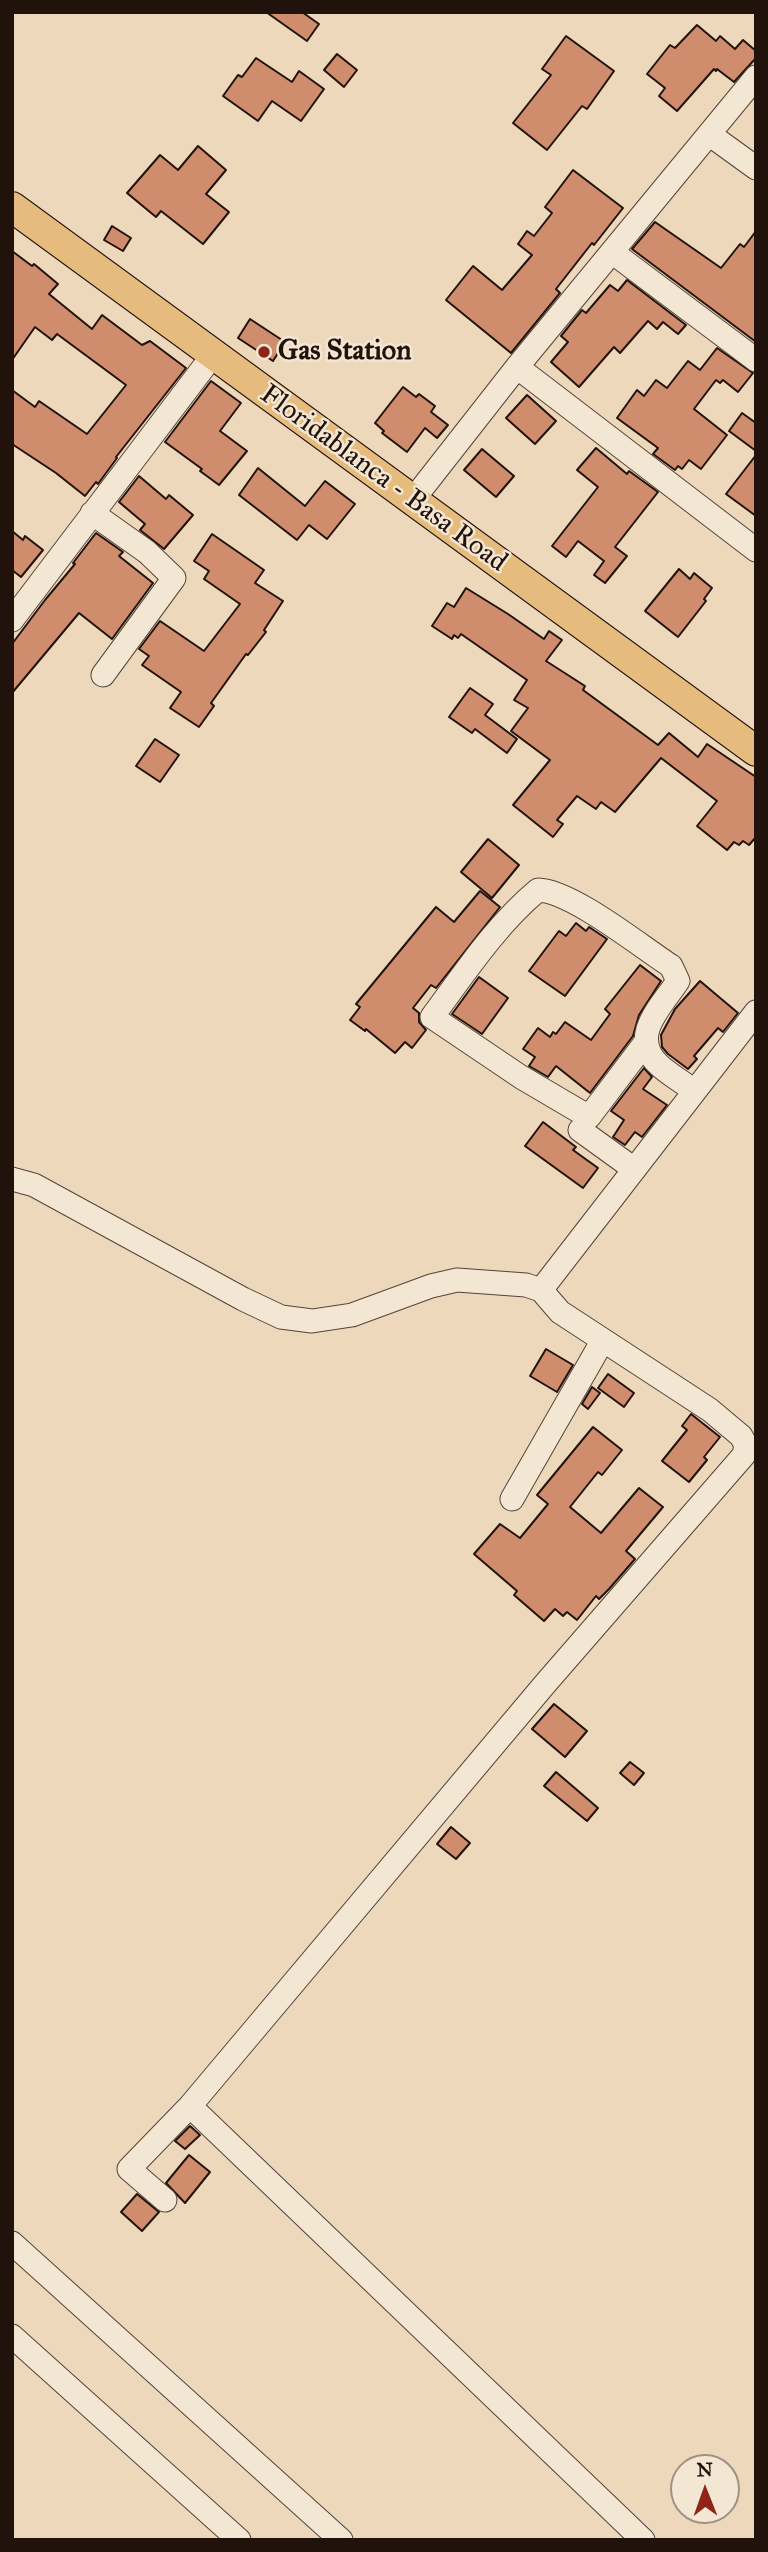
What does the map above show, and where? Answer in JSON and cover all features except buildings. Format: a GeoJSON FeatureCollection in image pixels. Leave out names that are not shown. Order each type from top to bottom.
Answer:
{"type":"FeatureCollection","features":[{"type":"Feature","properties":{"kind":"main road","name":"Floridablanca - Basa Road"},"geometry":{"type":"LineString","coordinates":[[12,207],[756,751]]}},
{"type":"Feature","properties":{"kind":"street"},"geometry":{"type":"LineString","coordinates":[[412,501],[517,367],[756,77]]}},
{"type":"Feature","properties":{"kind":"street"},"geometry":{"type":"LineString","coordinates":[[709,134],[756,168]]}},
{"type":"Feature","properties":{"kind":"street"},"geometry":{"type":"LineString","coordinates":[[612,252],[756,360]]}},
{"type":"Feature","properties":{"kind":"street"},"geometry":{"type":"LineString","coordinates":[[12,620],[213,355]]}},
{"type":"Feature","properties":{"kind":"street"},"geometry":{"type":"LineString","coordinates":[[517,367],[756,550]]}},
{"type":"Feature","properties":{"kind":"street"},"geometry":{"type":"LineString","coordinates":[[92,513],[147,552],[174,578],[103,675]]}},
{"type":"Feature","properties":{"kind":"street"},"geometry":{"type":"LineString","coordinates":[[645,1043],[589,1117],[521,1077],[432,1017],[476,958],[523,903],[538,890],[551,891],[577,903],[671,966],[678,981],[645,1031],[645,1043],[657,1063],[694,1091]]}},
{"type":"Feature","properties":{"kind":"street"},"geometry":{"type":"LineString","coordinates":[[541,1290],[756,1012]]}},
{"type":"Feature","properties":{"kind":"street"},"geometry":{"type":"LineString","coordinates":[[580,1130],[634,1169]]}},
{"type":"Feature","properties":{"kind":"street"},"geometry":{"type":"LineString","coordinates":[[12,1179],[34,1185],[281,1317],[312,1321],[352,1315],[431,1286],[457,1280],[526,1284],[541,1290],[560,1312],[710,1410],[741,1436],[750,1452],[545,1684],[190,2106],[129,2169],[165,2200]]}},
{"type":"Feature","properties":{"kind":"street"},"geometry":{"type":"LineString","coordinates":[[512,1499],[603,1340]]}},
{"type":"Feature","properties":{"kind":"street"},"geometry":{"type":"LineString","coordinates":[[190,2106],[643,2540]]}},
{"type":"Feature","properties":{"kind":"street"},"geometry":{"type":"LineString","coordinates":[[12,2243],[341,2540]]}},
{"type":"Feature","properties":{"kind":"street"},"geometry":{"type":"LineString","coordinates":[[12,2336],[239,2540]]}},
{"type":"Feature","properties":{"kind":"place","name":"Gas Station"},"geometry":{"type":"Point","coordinates":[264,352]}}]}
